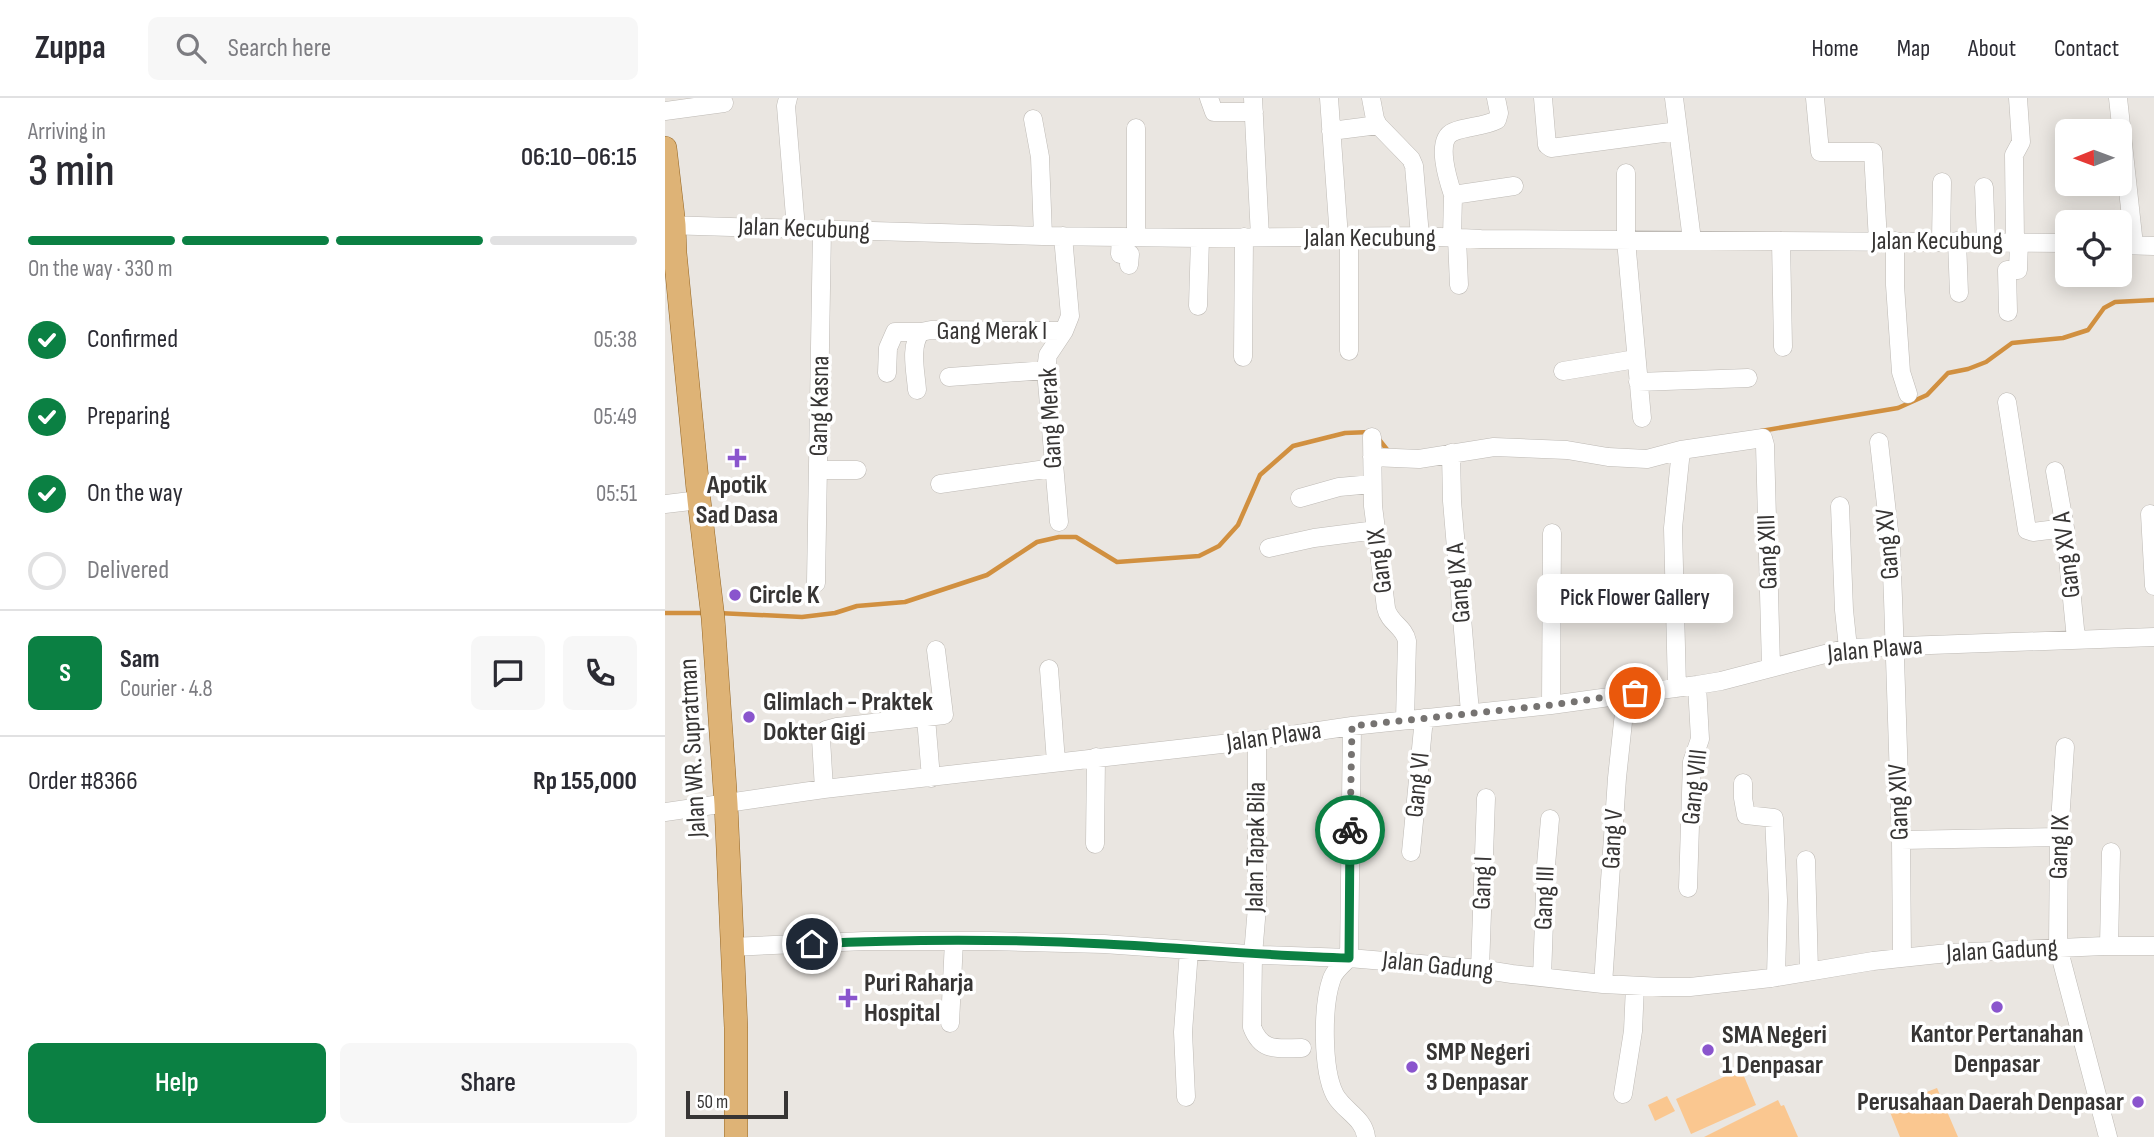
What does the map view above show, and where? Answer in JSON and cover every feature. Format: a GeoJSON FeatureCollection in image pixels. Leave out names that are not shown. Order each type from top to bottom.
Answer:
{"type":"FeatureCollection","features":[{"type":"Feature","properties":{"kind":"main road","name":"Jalan WR. Supratman"},"geometry":{"type":"LineString","coordinates":[[665,148],[670,225],[713,618],[726,804],[736,1028],[736,1137]]}},
{"type":"Feature","properties":{"kind":"street"},"geometry":{"type":"LineString","coordinates":[[788,98],[786,106],[796,229]]}},
{"type":"Feature","properties":{"kind":"street"},"geometry":{"type":"LineString","coordinates":[[1209,98],[1214,112],[1253,105],[1252,237],[1243,358]]}},
{"type":"Feature","properties":{"kind":"street"},"geometry":{"type":"LineString","coordinates":[[1329,98],[1344,238],[1349,351]]}},
{"type":"Feature","properties":{"kind":"street"},"geometry":{"type":"LineString","coordinates":[[1371,98],[1378,125],[1411,159],[1414,166],[1420,236]]}},
{"type":"Feature","properties":{"kind":"street"},"geometry":{"type":"LineString","coordinates":[[1459,285],[1453,195],[1443,148],[1445,139],[1452,133],[1493,122],[1499,117],[1496,98]]}},
{"type":"Feature","properties":{"kind":"street"},"geometry":{"type":"LineString","coordinates":[[1543,98],[1546,139],[1551,148],[1678,131]]}},
{"type":"Feature","properties":{"kind":"street"},"geometry":{"type":"LineString","coordinates":[[1674,98],[1692,240]]}},
{"type":"Feature","properties":{"kind":"street"},"geometry":{"type":"LineString","coordinates":[[1815,98],[1820,152],[1873,152],[1895,285],[1901,372],[1908,394]]}},
{"type":"Feature","properties":{"kind":"street"},"geometry":{"type":"LineString","coordinates":[[2008,312],[2007,270],[2018,270],[2014,155],[2021,142],[2018,98]]}},
{"type":"Feature","properties":{"kind":"street"},"geometry":{"type":"LineString","coordinates":[[2118,98],[2125,210]]}},
{"type":"Feature","properties":{"kind":"street"},"geometry":{"type":"LineString","coordinates":[[665,111],[724,103]]}},
{"type":"Feature","properties":{"kind":"street"},"geometry":{"type":"LineString","coordinates":[[1033,118],[1040,157],[1043,236]]}},
{"type":"Feature","properties":{"kind":"street"},"geometry":{"type":"LineString","coordinates":[[1331,131],[1378,125]]}},
{"type":"Feature","properties":{"kind":"street"},"geometry":{"type":"LineString","coordinates":[[1129,265],[1130,254],[1120,254],[1128,237],[1136,128]]}},
{"type":"Feature","properties":{"kind":"street"},"geometry":{"type":"LineString","coordinates":[[1626,173],[1626,240],[1642,418]]}},
{"type":"Feature","properties":{"kind":"street"},"geometry":{"type":"LineString","coordinates":[[1942,182],[1959,293]]}},
{"type":"Feature","properties":{"kind":"street"},"geometry":{"type":"LineString","coordinates":[[1453,195],[1514,186]]}},
{"type":"Feature","properties":{"kind":"street"},"geometry":{"type":"LineString","coordinates":[[1984,187],[1986,242]]}},
{"type":"Feature","properties":{"kind":"street","name":"Jalan Kecubung"},"geometry":{"type":"LineString","coordinates":[[670,225],[1200,239],[1420,236],[2055,243]]}},
{"type":"Feature","properties":{"kind":"street","name":"Gang Kasna"},"geometry":{"type":"LineString","coordinates":[[815,583],[822,229]]}},
{"type":"Feature","properties":{"kind":"street","name":"Gang Merak"},"geometry":{"type":"LineString","coordinates":[[1059,522],[1046,370],[1048,355],[1064,331],[1070,316],[1063,236]]}},
{"type":"Feature","properties":{"kind":"street"},"geometry":{"type":"LineString","coordinates":[[1198,306],[1200,239]]}},
{"type":"Feature","properties":{"kind":"street"},"geometry":{"type":"LineString","coordinates":[[1781,241],[1783,347]]}},
{"type":"Feature","properties":{"kind":"street"},"geometry":{"type":"LineString","coordinates":[[2132,245],[2154,246]]}},
{"type":"Feature","properties":{"kind":"street","name":"Gang Merak I"},"geometry":{"type":"LineString","coordinates":[[887,373],[888,348],[895,332],[1064,331]]}},
{"type":"Feature","properties":{"kind":"street","name":"Gang Merak I"},"geometry":{"type":"LineString","coordinates":[[917,390],[914,350],[915,341],[921,332]]}},
{"type":"Feature","properties":{"kind":"street"},"geometry":{"type":"LineString","coordinates":[[1563,370],[1636,359]]}},
{"type":"Feature","properties":{"kind":"street"},"geometry":{"type":"LineString","coordinates":[[949,377],[1046,370]]}},
{"type":"Feature","properties":{"kind":"street"},"geometry":{"type":"LineString","coordinates":[[1638,382],[1748,378]]}},
{"type":"Feature","properties":{"kind":"street"},"geometry":{"type":"LineString","coordinates":[[2007,402],[2027,530],[2033,532],[2065,528]]}},
{"type":"Feature","properties":{"kind":"street","name":"Gang IX"},"geometry":{"type":"LineString","coordinates":[[1372,437],[1372,484],[1387,613],[1389,619],[1403,629],[1407,641],[1405,720]]}},
{"type":"Feature","properties":{"kind":"street","name":"Gang XIII"},"geometry":{"type":"LineString","coordinates":[[1681,450],[1763,438],[1771,666]]}},
{"type":"Feature","properties":{"kind":"street","name":"Gang XV"},"geometry":{"type":"LineString","coordinates":[[1879,442],[1891,550],[1895,646]]}},
{"type":"Feature","properties":{"kind":"street"},"geometry":{"type":"LineString","coordinates":[[1372,457],[1419,459],[1494,447],[1567,450],[1608,457],[1647,459],[1681,450],[1673,528],[1677,688]]}},
{"type":"Feature","properties":{"kind":"street","name":"Gang IX A"},"geometry":{"type":"LineString","coordinates":[[1451,453],[1471,712]]}},
{"type":"Feature","properties":{"kind":"street"},"geometry":{"type":"LineString","coordinates":[[940,484],[1053,468]]}},
{"type":"Feature","properties":{"kind":"street"},"geometry":{"type":"LineString","coordinates":[[818,470],[857,470]]}},
{"type":"Feature","properties":{"kind":"street","name":"Gang XV A"},"geometry":{"type":"LineString","coordinates":[[2055,471],[2065,528],[2077,639]]}},
{"type":"Feature","properties":{"kind":"street"},"geometry":{"type":"LineString","coordinates":[[1300,498],[1339,487],[1372,484]]}},
{"type":"Feature","properties":{"kind":"street"},"geometry":{"type":"LineString","coordinates":[[665,504],[699,500]]}},
{"type":"Feature","properties":{"kind":"street"},"geometry":{"type":"LineString","coordinates":[[1840,506],[1843,598],[1848,648]]}},
{"type":"Feature","properties":{"kind":"street"},"geometry":{"type":"LineString","coordinates":[[2150,514],[2154,586]]}},
{"type":"Feature","properties":{"kind":"street"},"geometry":{"type":"LineString","coordinates":[[1269,548],[1314,538],[1376,530]]}},
{"type":"Feature","properties":{"kind":"street"},"geometry":{"type":"LineString","coordinates":[[1551,705],[1552,533]]}},
{"type":"Feature","properties":{"kind":"street","name":"Jalan Plawa"},"geometry":{"type":"LineString","coordinates":[[665,812],[824,789],[1257,740],[1352,726],[1551,705],[1677,688],[1721,681],[1848,648],[2154,637]]}},
{"type":"Feature","properties":{"kind":"street","name":"Gang XIV"},"geometry":{"type":"LineString","coordinates":[[1895,646],[1902,958]]}},
{"type":"Feature","properties":{"kind":"street"},"geometry":{"type":"LineString","coordinates":[[824,789],[821,739],[826,730],[944,715],[936,650]]}},
{"type":"Feature","properties":{"kind":"street"},"geometry":{"type":"LineString","coordinates":[[1049,669],[1056,762]]}},
{"type":"Feature","properties":{"kind":"street","name":"Gang VIII"},"geometry":{"type":"LineString","coordinates":[[1688,888],[1692,762],[1700,739],[1697,685]]}},
{"type":"Feature","properties":{"kind":"street","name":"Gang V"},"geometry":{"type":"LineString","coordinates":[[1603,984],[1616,778],[1626,694]]}},
{"type":"Feature","properties":{"kind":"street"},"geometry":{"type":"LineString","coordinates":[[926,718],[932,778]]}},
{"type":"Feature","properties":{"kind":"street","name":"Gang VI"},"geometry":{"type":"LineString","coordinates":[[1411,852],[1424,718]]}},
{"type":"Feature","properties":{"kind":"street"},"geometry":{"type":"LineString","coordinates":[[1352,726],[1349,958],[1335,971],[1329,989],[1326,1069],[1341,1105],[1361,1122],[1366,1137]]}},
{"type":"Feature","properties":{"kind":"street","name":"Jalan Tapak Bila"},"geometry":{"type":"LineString","coordinates":[[1257,740],[1257,907],[1252,1027],[1257,1038],[1269,1048],[1302,1048]]}},
{"type":"Feature","properties":{"kind":"street","name":"Gang IX"},"geometry":{"type":"LineString","coordinates":[[2064,747],[2059,837],[2058,947],[2108,1137]]}},
{"type":"Feature","properties":{"kind":"street"},"geometry":{"type":"LineString","coordinates":[[1095,844],[1096,757]]}},
{"type":"Feature","properties":{"kind":"street"},"geometry":{"type":"LineString","coordinates":[[1743,783],[1746,815],[1774,818],[1778,900],[1776,976]]}},
{"type":"Feature","properties":{"kind":"street","name":"Gang I"},"geometry":{"type":"LineString","coordinates":[[1480,969],[1486,798]]}},
{"type":"Feature","properties":{"kind":"street","name":"Gang III"},"geometry":{"type":"LineString","coordinates":[[1542,978],[1545,876],[1550,819]]}},
{"type":"Feature","properties":{"kind":"street"},"geometry":{"type":"LineString","coordinates":[[1901,840],[2059,837]]}},
{"type":"Feature","properties":{"kind":"street"},"geometry":{"type":"LineString","coordinates":[[2109,946],[2111,852]]}},
{"type":"Feature","properties":{"kind":"street"},"geometry":{"type":"LineString","coordinates":[[1806,860],[1809,971]]}},
{"type":"Feature","properties":{"kind":"street","name":"Jalan Gadung"},"geometry":{"type":"LineString","coordinates":[[731,947],[865,941],[1104,944],[1349,958],[1480,969],[1603,984],[1690,987],[1948,953],[2058,947],[2154,946]]}},
{"type":"Feature","properties":{"kind":"street"},"geometry":{"type":"LineString","coordinates":[[950,1023],[954,941]]}},
{"type":"Feature","properties":{"kind":"street"},"geometry":{"type":"LineString","coordinates":[[1187,1097],[1183,1032],[1189,950]]}},
{"type":"Feature","properties":{"kind":"street"},"geometry":{"type":"LineString","coordinates":[[1623,1094],[1633,1031],[1635,986]]}},
{"type":"Feature","properties":{"kind":"shaded area"},"geometry":{"type":"Polygon","coordinates":[[[1741,1069],[1756,1105],[1691,1134],[1676,1099],[1741,1069]]]}},
{"type":"Feature","properties":{"kind":"shaded area"},"geometry":{"type":"Polygon","coordinates":[[[1937,1088],[1958,1137],[1900,1137],[1888,1107],[1937,1088]]]}},
{"type":"Feature","properties":{"kind":"shaded area"},"geometry":{"type":"Polygon","coordinates":[[[1667,1096],[1675,1111],[1655,1121],[1648,1105],[1667,1096]]]}},
{"type":"Feature","properties":{"kind":"shaded area"},"geometry":{"type":"Polygon","coordinates":[[[1778,1100],[1781,1106],[1784,1105],[1798,1137],[1704,1137],[1778,1100]]]}},
{"type":"Feature","properties":{"kind":"waterway"},"geometry":{"type":"LineString","coordinates":[[1761,431],[1898,408],[1927,395],[1948,373],[1986,362],[2012,343],[2063,338],[2088,330],[2104,308],[2115,302],[2154,300]]}},
{"type":"Feature","properties":{"kind":"waterway"},"geometry":{"type":"LineString","coordinates":[[718,613],[802,617],[835,613],[857,606],[905,602],[987,575],[1037,542],[1059,537],[1076,537],[1117,562],[1199,556],[1219,546],[1238,525],[1260,475],[1293,446],[1345,433],[1370,432]]}},
{"type":"Feature","properties":{"kind":"waterway"},"geometry":{"type":"LineString","coordinates":[[1377,437],[1389,452]]}},
{"type":"Feature","properties":{"kind":"waterway"},"geometry":{"type":"LineString","coordinates":[[665,613],[706,613]]}},
{"type":"Feature","properties":{"kind":"way so far"},"geometry":{"type":"LineString","coordinates":[[1350,830],[1352,726],[1551,705],[1635,693]]}},
{"type":"Feature","properties":{"kind":"place","name":"Apotik Sad Dasa"},"geometry":{"type":"Point","coordinates":[737,458]}},
{"type":"Feature","properties":{"kind":"place","name":"Circle K"},"geometry":{"type":"Point","coordinates":[735,595]}},
{"type":"Feature","properties":{"kind":"place","name":"Pick Flower Gallery"},"geometry":{"type":"Point","coordinates":[1635,693]}},
{"type":"Feature","properties":{"kind":"place","name":"Glimlach - Praktek Dokter Gigi"},"geometry":{"type":"Point","coordinates":[749,717]}},
{"type":"Feature","properties":{"kind":"place","name":"Puri Raharja Hospital"},"geometry":{"type":"Point","coordinates":[848,998]}},
{"type":"Feature","properties":{"kind":"place","name":"Kantor Pertanahan Denpasar"},"geometry":{"type":"Point","coordinates":[1997,1007]}},
{"type":"Feature","properties":{"kind":"place","name":"SMA Negeri 1 Denpasar"},"geometry":{"type":"Point","coordinates":[1708,1050]}},
{"type":"Feature","properties":{"kind":"place","name":"SMP Negeri 3 Denpasar"},"geometry":{"type":"Point","coordinates":[1412,1067]}},
{"type":"Feature","properties":{"kind":"place","name":"Perusahaan Daerah Denpasar"},"geometry":{"type":"Point","coordinates":[2138,1102]}},
{"type":"Feature","properties":{"kind":"route"},"geometry":{"type":"LineString","coordinates":[[812,944],[865,941],[990,941],[1104,944],[1262,956],[1349,958],[1350,830]]}}]}
